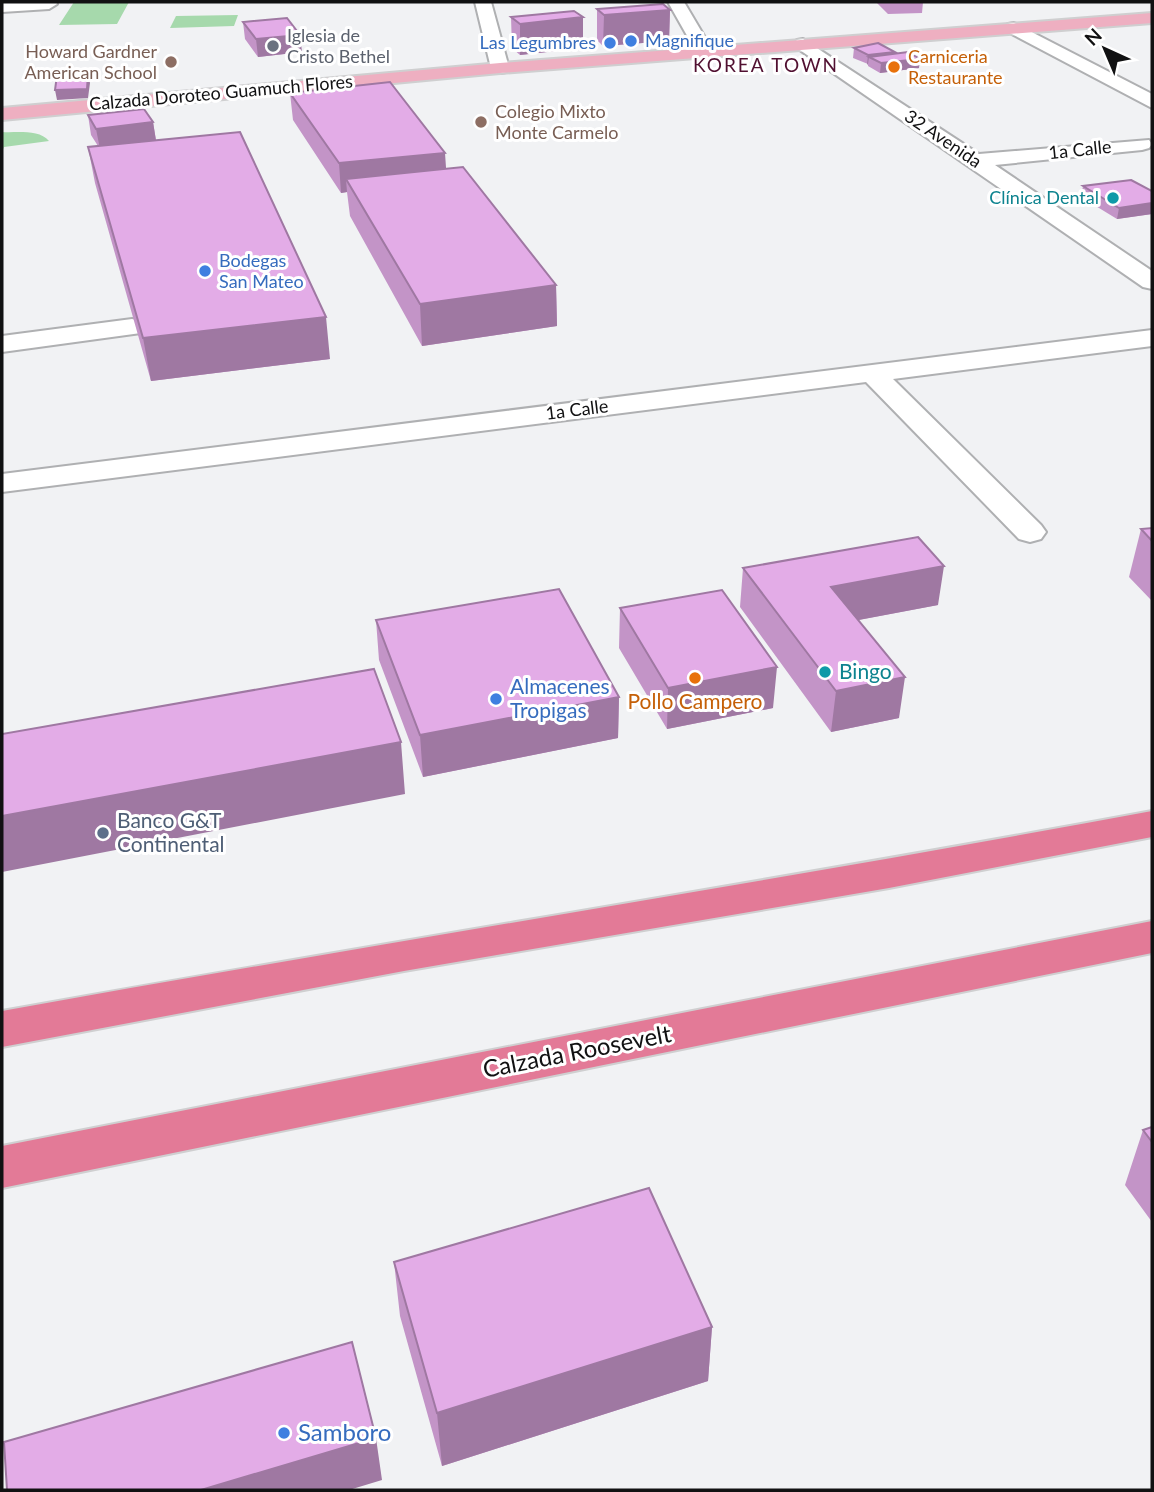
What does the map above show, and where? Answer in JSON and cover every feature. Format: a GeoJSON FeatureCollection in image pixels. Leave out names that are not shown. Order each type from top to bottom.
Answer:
{"type":"FeatureCollection","features":[{"type":"Feature","properties":{"kind":"highway"},"geometry":{"type":"LineString","coordinates":[[2,1029],[404,956],[889,874],[1152,824]]}},
{"type":"Feature","properties":{"kind":"highway","name":"Calzada Roosevelt"},"geometry":{"type":"LineString","coordinates":[[2,1167],[1152,937]]}},
{"type":"Feature","properties":{"kind":"main road","name":"Calzada Doroteo Guamuch Flores"},"geometry":{"type":"LineString","coordinates":[[2,114],[500,68],[1152,18]]}},
{"type":"Feature","properties":{"kind":"street"},"geometry":{"type":"LineString","coordinates":[[483,2],[500,68]]}},
{"type":"Feature","properties":{"kind":"street"},"geometry":{"type":"LineString","coordinates":[[676,2],[704,51]]}},
{"type":"Feature","properties":{"kind":"street"},"geometry":{"type":"LineString","coordinates":[[2,7],[49,4]]}},
{"type":"Feature","properties":{"kind":"street"},"geometry":{"type":"LineString","coordinates":[[1014,28],[1152,102]]}},
{"type":"Feature","properties":{"kind":"street","name":"32 Avenida"},"geometry":{"type":"LineString","coordinates":[[803,44],[1152,282]]}},
{"type":"Feature","properties":{"kind":"street"},"geometry":{"type":"LineString","coordinates":[[1102,75],[1140,72]]}},
{"type":"Feature","properties":{"kind":"street","name":"1a Calle"},"geometry":{"type":"LineString","coordinates":[[976,161],[1142,144]]}},
{"type":"Feature","properties":{"kind":"street"},"geometry":{"type":"LineString","coordinates":[[2,344],[132,327]]}},
{"type":"Feature","properties":{"kind":"street","name":"1a Calle"},"geometry":{"type":"LineString","coordinates":[[2,483],[1152,338]]}},
{"type":"Feature","properties":{"kind":"street"},"geometry":{"type":"LineString","coordinates":[[873,374],[1030,532]]}},
{"type":"Feature","properties":{"kind":"green space"},"geometry":{"type":"Polygon","coordinates":[[[74,2],[129,2],[117,24],[59,25],[74,2]]]}},
{"type":"Feature","properties":{"kind":"green space"},"geometry":{"type":"Polygon","coordinates":[[[238,15],[234,26],[170,28],[176,16],[238,15]]]}},
{"type":"Feature","properties":{"kind":"green space"},"geometry":{"type":"Polygon","coordinates":[[[2,132],[34,133],[49,141],[4,147],[2,152],[2,132]]]}},
{"type":"Feature","properties":{"kind":"building"},"geometry":{"type":"Polygon","coordinates":[[[663,4],[670,10],[604,15],[597,9],[663,4]]]}},
{"type":"Feature","properties":{"kind":"building"},"geometry":{"type":"Polygon","coordinates":[[[574,11],[583,17],[520,24],[511,17],[574,11]]]}},
{"type":"Feature","properties":{"kind":"building"},"geometry":{"type":"Polygon","coordinates":[[[287,18],[300,35],[256,39],[243,22],[287,18]]]}},
{"type":"Feature","properties":{"kind":"building"},"geometry":{"type":"Polygon","coordinates":[[[878,43],[895,52],[868,55],[854,48],[878,43]]]}},
{"type":"Feature","properties":{"kind":"building"},"geometry":{"type":"Polygon","coordinates":[[[908,52],[920,59],[881,63],[869,57],[908,52]]]}},
{"type":"Feature","properties":{"kind":"building"},"geometry":{"type":"Polygon","coordinates":[[[88,74],[87,89],[55,90],[57,75],[88,74]]]}},
{"type":"Feature","properties":{"kind":"building"},"geometry":{"type":"Polygon","coordinates":[[[390,82],[445,153],[339,163],[290,93],[390,82]]]}},
{"type":"Feature","properties":{"kind":"building"},"geometry":{"type":"Polygon","coordinates":[[[144,109],[153,122],[96,129],[88,115],[144,109]]]}},
{"type":"Feature","properties":{"kind":"building","name":"Bodegas San Mateo"},"geometry":{"type":"Polygon","coordinates":[[[240,132],[326,317],[143,338],[88,147],[240,132]]]}},
{"type":"Feature","properties":{"kind":"building"},"geometry":{"type":"Polygon","coordinates":[[[463,167],[556,285],[420,304],[346,179],[463,167]]]}},
{"type":"Feature","properties":{"kind":"building"},"geometry":{"type":"Polygon","coordinates":[[[1131,180],[1152,191],[1152,203],[1119,208],[1083,186],[1131,180]]]}},
{"type":"Feature","properties":{"kind":"building"},"geometry":{"type":"Polygon","coordinates":[[[1152,528],[1152,541],[1141,529],[1152,528]]]}},
{"type":"Feature","properties":{"kind":"building"},"geometry":{"type":"Polygon","coordinates":[[[918,537],[944,566],[831,587],[905,677],[836,691],[743,568],[918,537]]]}},
{"type":"Feature","properties":{"kind":"building","name":"Almacenes Tropigas"},"geometry":{"type":"Polygon","coordinates":[[[559,589],[619,697],[420,735],[376,620],[559,589]]]}},
{"type":"Feature","properties":{"kind":"building"},"geometry":{"type":"Polygon","coordinates":[[[722,590],[777,667],[668,688],[620,608],[722,590]]]}},
{"type":"Feature","properties":{"kind":"building"},"geometry":{"type":"Polygon","coordinates":[[[374,669],[401,742],[2,816],[2,734],[374,669]]]}},
{"type":"Feature","properties":{"kind":"building"},"geometry":{"type":"Polygon","coordinates":[[[1152,1127],[1152,1142],[1143,1130],[1152,1127]]]}},
{"type":"Feature","properties":{"kind":"building"},"geometry":{"type":"Polygon","coordinates":[[[649,1188],[712,1327],[437,1413],[394,1262],[649,1188]]]}},
{"type":"Feature","properties":{"kind":"building"},"geometry":{"type":"Polygon","coordinates":[[[352,1342],[376,1438],[201,1490],[7,1490],[4,1442],[352,1342]]]}},
{"type":"Feature","properties":{"kind":"place","name":"Magnifique"},"geometry":{"type":"Point","coordinates":[631,41]}},
{"type":"Feature","properties":{"kind":"place","name":"Las Legumbres"},"geometry":{"type":"Point","coordinates":[610,43]}},
{"type":"Feature","properties":{"kind":"place","name":"Iglesia de Cristo Bethel"},"geometry":{"type":"Point","coordinates":[273,46]}},
{"type":"Feature","properties":{"kind":"place","name":"Howard Gardner American School"},"geometry":{"type":"Point","coordinates":[171,62]}},
{"type":"Feature","properties":{"kind":"place","name":"Carniceria Restaurante"},"geometry":{"type":"Point","coordinates":[894,67]}},
{"type":"Feature","properties":{"kind":"place","name":"Colegio Mixto Monte Carmelo"},"geometry":{"type":"Point","coordinates":[481,122]}},
{"type":"Feature","properties":{"kind":"place","name":"Clínica Dental"},"geometry":{"type":"Point","coordinates":[1113,198]}},
{"type":"Feature","properties":{"kind":"place","name":"Bodegas San Mateo"},"geometry":{"type":"Point","coordinates":[205,271]}},
{"type":"Feature","properties":{"kind":"place","name":"Bingo"},"geometry":{"type":"Point","coordinates":[825,672]}},
{"type":"Feature","properties":{"kind":"place","name":"Pollo Campero"},"geometry":{"type":"Point","coordinates":[695,678]}},
{"type":"Feature","properties":{"kind":"place","name":"Almacenes Tropigas"},"geometry":{"type":"Point","coordinates":[496,699]}},
{"type":"Feature","properties":{"kind":"place","name":"Banco G&T Continental"},"geometry":{"type":"Point","coordinates":[103,833]}},
{"type":"Feature","properties":{"kind":"place","name":"Samboro"},"geometry":{"type":"Point","coordinates":[284,1433]}},
{"type":"Feature","properties":{"kind":"district","name":"KOREA TOWN"},"geometry":{"type":"Point","coordinates":[766,65]}}]}
